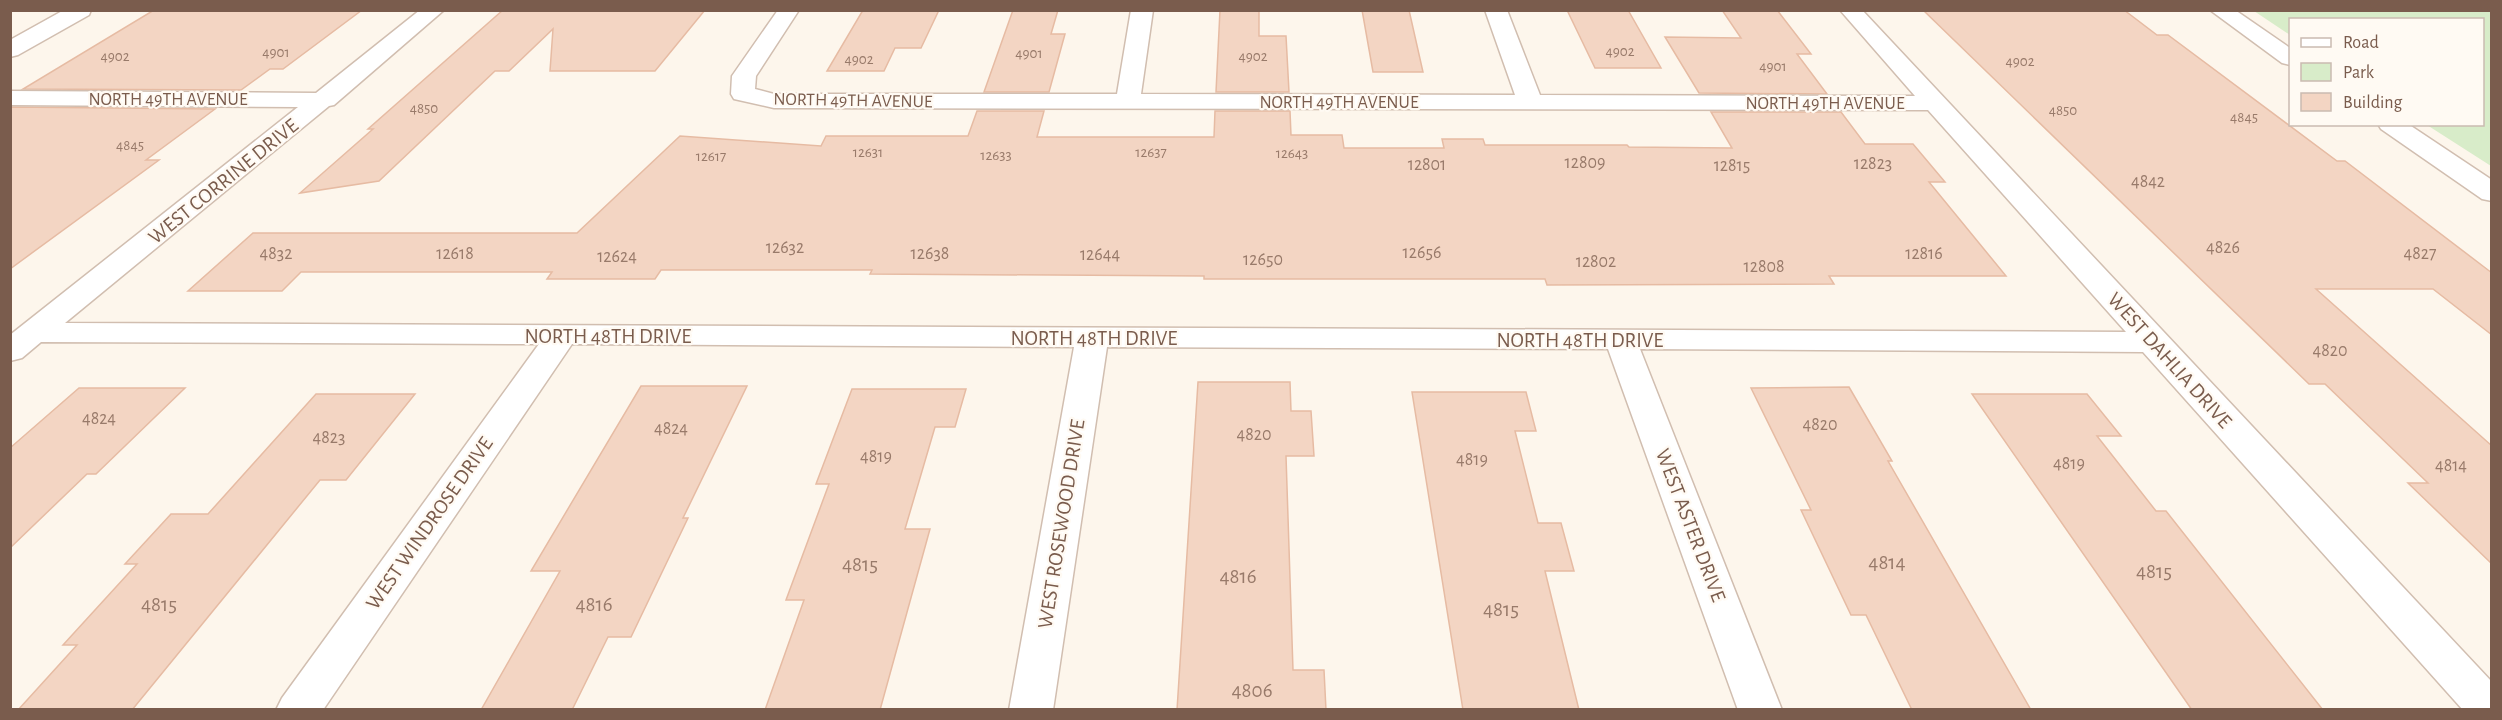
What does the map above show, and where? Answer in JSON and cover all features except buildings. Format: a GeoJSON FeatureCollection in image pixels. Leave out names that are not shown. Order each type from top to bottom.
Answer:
{"type":"FeatureCollection","features":[{"type":"Feature","properties":{"kind":"street"},"geometry":{"type":"LineString","coordinates":[[10,50],[81,10]]}},
{"type":"Feature","properties":{"kind":"street","name":"WEST CORRINE DRIVE"},"geometry":{"type":"LineString","coordinates":[[22,341],[434,10]]}},
{"type":"Feature","properties":{"kind":"street","name":"NORTH 49TH AVENUE"},"geometry":{"type":"LineString","coordinates":[[789,10],[744,76],[743,94],[774,101],[1936,103]]}},
{"type":"Feature","properties":{"kind":"street"},"geometry":{"type":"LineString","coordinates":[[1128,101],[1142,10]]}},
{"type":"Feature","properties":{"kind":"street"},"geometry":{"type":"LineString","coordinates":[[1496,10],[1530,102]]}},
{"type":"Feature","properties":{"kind":"street","name":"WEST DAHLIA DRIVE"},"geometry":{"type":"LineString","coordinates":[[1850,10],[2490,710]]}},
{"type":"Feature","properties":{"kind":"street"},"geometry":{"type":"LineString","coordinates":[[2220,10],[2289,57]]}},
{"type":"Feature","properties":{"kind":"street","name":"NORTH 49TH AVENUE"},"geometry":{"type":"LineString","coordinates":[[10,99],[324,100]]}},
{"type":"Feature","properties":{"kind":"street"},"geometry":{"type":"LineString","coordinates":[[2393,126],[2492,193]]}},
{"type":"Feature","properties":{"kind":"street","name":"NORTH 48TH DRIVE"},"geometry":{"type":"LineString","coordinates":[[22,341],[561,336],[2154,342]]}},
{"type":"Feature","properties":{"kind":"street","name":"WEST WINDROSE DRIVE"},"geometry":{"type":"LineString","coordinates":[[298,710],[561,336]]}},
{"type":"Feature","properties":{"kind":"street","name":"WEST ROSEWOOD DRIVE"},"geometry":{"type":"LineString","coordinates":[[1031,710],[1092,338]]}},
{"type":"Feature","properties":{"kind":"street","name":"WEST ASTER DRIVE"},"geometry":{"type":"LineString","coordinates":[[1621,341],[1760,710]]}},
{"type":"Feature","properties":{"kind":"green space"},"geometry":{"type":"Polygon","coordinates":[[[2254,11],[2491,11],[2491,166],[2429,126],[2484,126],[2484,18],[2289,18],[2289,34],[2254,11]]]}}]}
